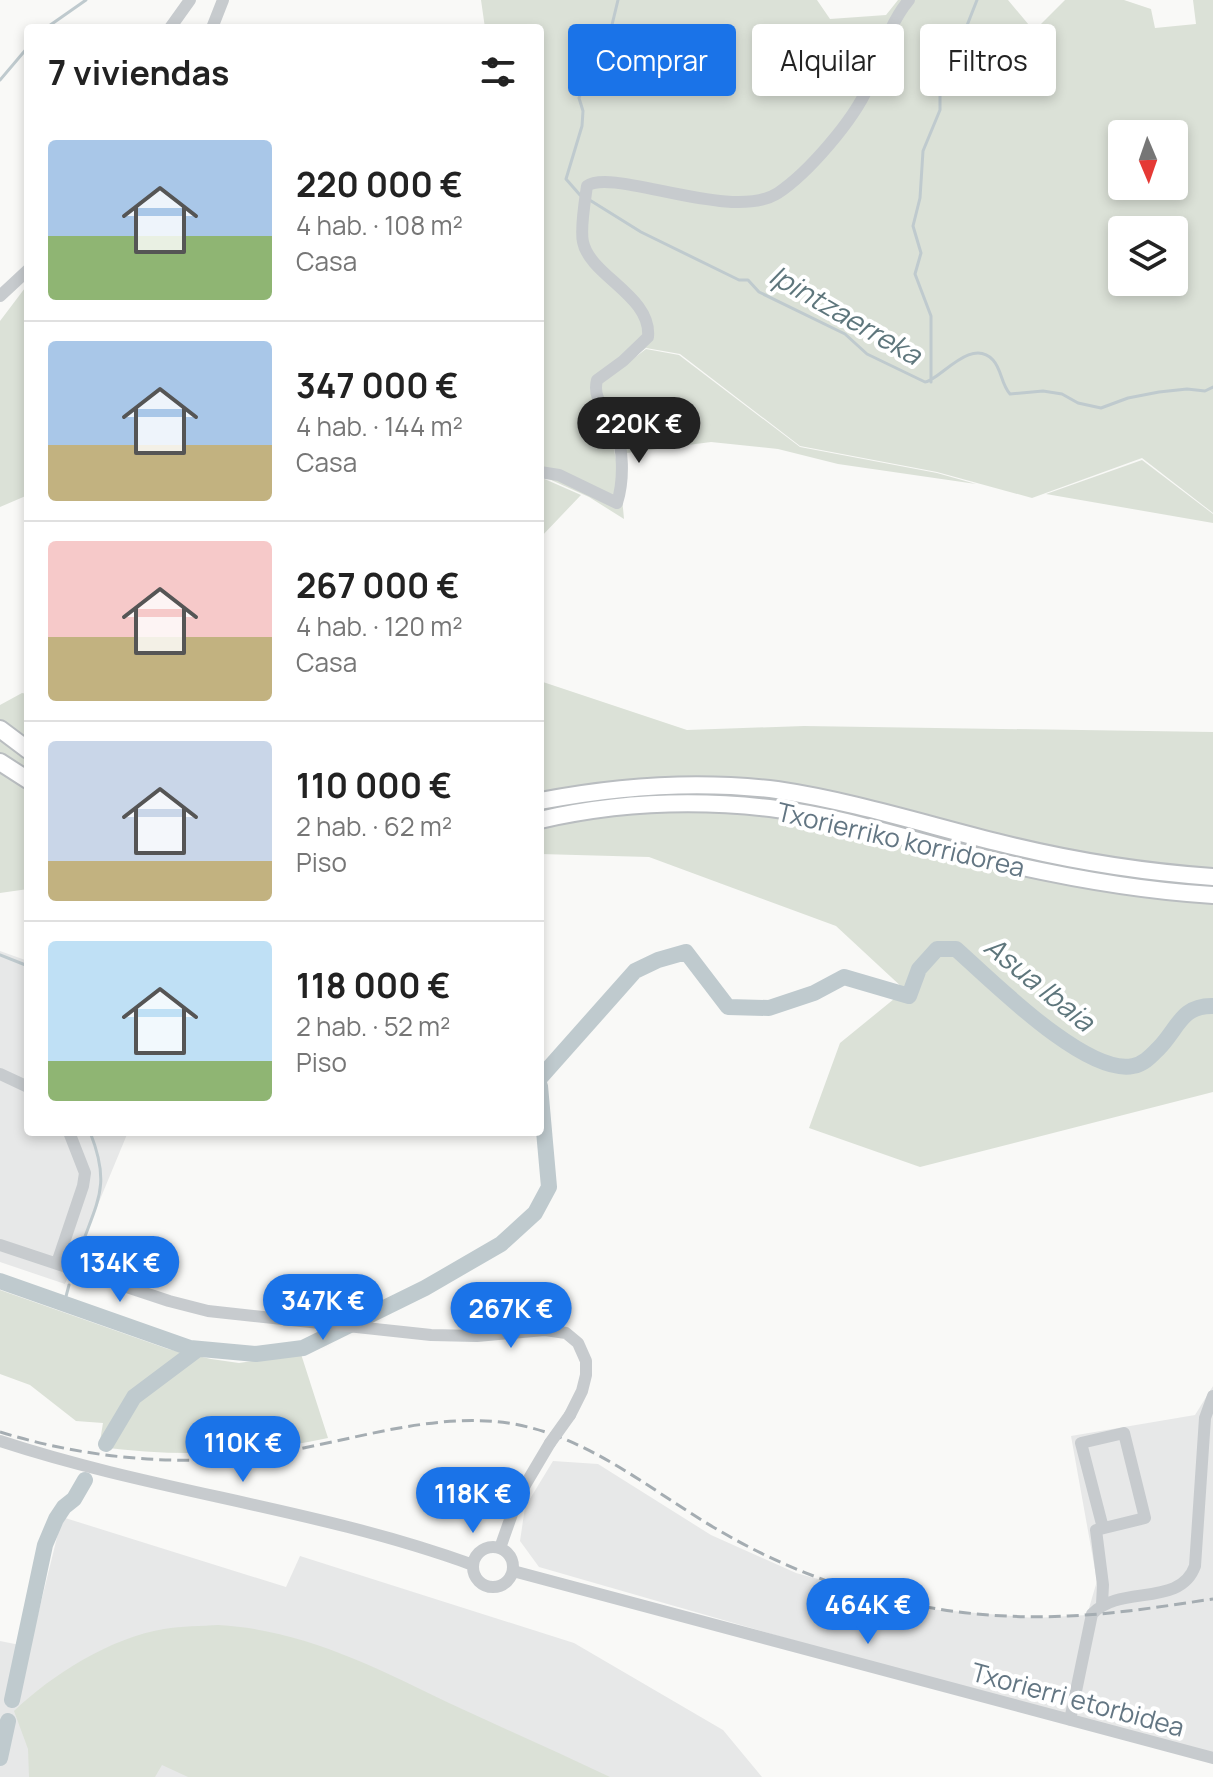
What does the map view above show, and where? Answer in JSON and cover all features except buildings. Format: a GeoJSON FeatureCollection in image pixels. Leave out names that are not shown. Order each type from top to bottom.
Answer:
{"type":"FeatureCollection","features":[{"type":"Feature","properties":{"kind":"highway"},"geometry":{"type":"LineString","coordinates":[[0,729],[24,747]]}},
{"type":"Feature","properties":{"kind":"highway"},"geometry":{"type":"LineString","coordinates":[[0,762],[24,777]]}},
{"type":"Feature","properties":{"kind":"highway","name":"Txorierriko korridorea"},"geometry":{"type":"LineString","coordinates":[[544,800],[652,785],[750,787],[836,802],[1051,855],[1128,868],[1213,877]]}},
{"type":"Feature","properties":{"kind":"highway","name":"Txorierriko korridorea"},"geometry":{"type":"LineString","coordinates":[[544,819],[587,810],[645,804],[705,803],[778,809],[833,819],[1055,874],[1137,888],[1213,895]]}},
{"type":"Feature","properties":{"kind":"street"},"geometry":{"type":"LineString","coordinates":[[170,24],[181,0]]}},
{"type":"Feature","properties":{"kind":"street"},"geometry":{"type":"LineString","coordinates":[[171,24],[190,0]]}},
{"type":"Feature","properties":{"kind":"street"},"geometry":{"type":"LineString","coordinates":[[214,24],[223,0]]}},
{"type":"Feature","properties":{"kind":"street"},"geometry":{"type":"LineString","coordinates":[[544,473],[559,475],[617,503],[621,466],[614,426],[599,403],[595,390],[597,380],[648,337],[649,324],[638,306],[592,258],[583,242],[587,186],[594,181],[610,181],[691,198],[729,201],[775,195],[795,179],[851,117],[868,87],[895,19],[909,0]]}},
{"type":"Feature","properties":{"kind":"street"},"geometry":{"type":"LineString","coordinates":[[0,296],[24,274]]}},
{"type":"Feature","properties":{"kind":"street"},"geometry":{"type":"LineString","coordinates":[[0,303],[16,281]]}},
{"type":"Feature","properties":{"kind":"street"},"geometry":{"type":"LineString","coordinates":[[0,1074],[24,1085]]}},
{"type":"Feature","properties":{"kind":"street"},"geometry":{"type":"LineString","coordinates":[[57,1263],[85,1173],[71,1136]]}},
{"type":"Feature","properties":{"kind":"street"},"geometry":{"type":"LineString","coordinates":[[0,1245],[186,1307],[401,1333],[453,1336],[545,1330],[566,1333],[578,1343],[586,1361],[582,1391],[518,1497],[500,1548]]}},
{"type":"Feature","properties":{"kind":"street"},"geometry":{"type":"LineString","coordinates":[[1070,1720],[1092,1614],[1102,1604],[1173,1589],[1188,1581],[1192,1575],[1205,1418],[1213,1396]]}},
{"type":"Feature","properties":{"kind":"street"},"geometry":{"type":"LineString","coordinates":[[1102,1604],[1103,1585],[1096,1530],[1145,1518],[1124,1433],[1081,1443],[1103,1528]]}},
{"type":"Feature","properties":{"kind":"street"},"geometry":{"type":"LineString","coordinates":[[0,1441],[104,1471],[420,1546],[473,1565]]}},
{"type":"Feature","properties":{"kind":"street"},"geometry":{"type":"LineString","coordinates":[[500,1548],[512,1560],[513,1571],[506,1583],[494,1588],[481,1583],[473,1565],[483,1550],[500,1548]]}},
{"type":"Feature","properties":{"kind":"street","name":"Txorierri etorbidea"},"geometry":{"type":"LineString","coordinates":[[513,1571],[1213,1758]]}},
{"type":"Feature","properties":{"kind":"shaded area"},"geometry":{"type":"Polygon","coordinates":[[[481,0],[817,0],[830,19],[886,15],[898,0],[1008,0],[1028,24],[920,24],[920,96],[1056,96],[1056,24],[1041,24],[1065,0],[1124,0],[1151,9],[1155,28],[1196,24],[1193,0],[1213,0],[1213,513],[1142,458],[1032,498],[937,472],[800,446],[680,354],[646,348],[595,386],[614,451],[624,519],[589,497],[544,477],[544,24],[484,24],[481,0]]]}},
{"type":"Feature","properties":{"kind":"shaded area"},"geometry":{"type":"Polygon","coordinates":[[[24,289],[24,497],[0,507],[0,321],[24,289]]]}},
{"type":"Feature","properties":{"kind":"shaded area"},"geometry":{"type":"Polygon","coordinates":[[[646,349],[679,355],[800,447],[937,473],[976,484],[838,464],[778,449],[711,442],[619,454],[597,386],[646,349]]]}},
{"type":"Feature","properties":{"kind":"shaded area"},"geometry":{"type":"Polygon","coordinates":[[[1142,460],[1213,514],[1213,523],[1046,494],[1142,460]]]}},
{"type":"Feature","properties":{"kind":"shaded area"},"geometry":{"type":"Polygon","coordinates":[[[544,479],[581,495],[544,534],[544,479]]]}},
{"type":"Feature","properties":{"kind":"shaded area"},"geometry":{"type":"Polygon","coordinates":[[[544,682],[687,730],[804,726],[1213,732],[1213,1092],[920,1167],[809,1128],[840,1043],[905,990],[836,926],[649,857],[544,854],[544,682]]]}},
{"type":"Feature","properties":{"kind":"shaded area"},"geometry":{"type":"Polygon","coordinates":[[[24,693],[24,890],[0,893],[0,705],[24,693]]]}},
{"type":"Feature","properties":{"kind":"shaded area"},"geometry":{"type":"Polygon","coordinates":[[[0,951],[24,960],[24,1136],[126,1136],[65,1284],[0,1262],[0,951]]]}},
{"type":"Feature","properties":{"kind":"shaded area"},"geometry":{"type":"Polygon","coordinates":[[[0,1290],[168,1349],[211,1359],[239,1363],[301,1354],[328,1438],[271,1448],[214,1453],[99,1447],[103,1423],[76,1421],[30,1385],[0,1374],[0,1290]]]}},
{"type":"Feature","properties":{"kind":"shaded area"},"geometry":{"type":"Polygon","coordinates":[[[1213,1386],[1213,1758],[1070,1720],[539,1567],[520,1541],[525,1507],[553,1461],[598,1464],[711,1535],[796,1573],[928,1609],[1035,1618],[1087,1615],[1097,1581],[1071,1436],[1195,1415],[1213,1386]]]}},
{"type":"Feature","properties":{"kind":"shaded area"},"geometry":{"type":"Polygon","coordinates":[[[62,1517],[286,1587],[300,1556],[574,1643],[723,1730],[762,1777],[0,1777],[0,1641],[30,1647],[62,1517]]]}},
{"type":"Feature","properties":{"kind":"shaded area"},"geometry":{"type":"Polygon","coordinates":[[[219,1625],[280,1634],[338,1652],[610,1777],[188,1777],[162,1765],[155,1777],[29,1777],[28,1749],[14,1711],[29,1697],[64,1671],[123,1640],[164,1629],[219,1625]]]}},
{"type":"Feature","properties":{"kind":"waterway"},"geometry":{"type":"LineString","coordinates":[[52,24],[86,0]]}},
{"type":"Feature","properties":{"kind":"waterway","name":"Ipintzaerreka"},"geometry":{"type":"LineString","coordinates":[[580,195],[566,179],[582,126],[583,111],[579,98],[584,83],[584,57],[600,45],[603,36],[611,29],[618,0]]}},
{"type":"Feature","properties":{"kind":"waterway"},"geometry":{"type":"LineString","coordinates":[[931,382],[931,316],[915,274],[921,253],[913,226],[920,198],[923,151],[940,110],[940,74],[966,28],[977,0]]}},
{"type":"Feature","properties":{"kind":"waterway"},"geometry":{"type":"LineString","coordinates":[[0,80],[24,52]]}},
{"type":"Feature","properties":{"kind":"waterway","name":"Ipintzaerreka"},"geometry":{"type":"LineString","coordinates":[[588,199],[641,232],[739,280],[748,280],[759,292],[845,334],[867,354],[925,382],[975,353],[993,360],[1010,394],[1043,391],[1062,394],[1078,403],[1101,408],[1128,398],[1159,392],[1205,391],[1213,387]]}},
{"type":"Feature","properties":{"kind":"waterway","name":"Asua Ibaia"},"geometry":{"type":"LineString","coordinates":[[544,1073],[635,971],[686,952],[728,1007],[769,1008],[814,993],[844,977],[909,996],[919,969],[937,949],[956,949],[1040,1023],[1090,1056],[1113,1065],[1133,1066],[1144,1062],[1187,1014],[1194,1009],[1213,1006]]}},
{"type":"Feature","properties":{"kind":"waterway"},"geometry":{"type":"LineString","coordinates":[[0,955],[24,964]]}},
{"type":"Feature","properties":{"kind":"waterway","name":"Asua Ibaia"},"geometry":{"type":"LineString","coordinates":[[0,1281],[190,1348],[256,1354],[303,1348],[425,1288],[501,1244],[535,1213],[549,1187],[544,1131]]}},
{"type":"Feature","properties":{"kind":"waterway"},"geometry":{"type":"LineString","coordinates":[[80,1250],[100,1192],[100,1166],[91,1136]]}},
{"type":"Feature","properties":{"kind":"waterway"},"geometry":{"type":"LineString","coordinates":[[64,1304],[69,1285]]}},
{"type":"Feature","properties":{"kind":"waterway"},"geometry":{"type":"LineString","coordinates":[[106,1444],[134,1397],[198,1349]]}},
{"type":"Feature","properties":{"kind":"waterway"},"geometry":{"type":"LineString","coordinates":[[12,1700],[45,1545],[56,1519],[74,1499],[85,1480]]}},
{"type":"Feature","properties":{"kind":"waterway"},"geometry":{"type":"LineString","coordinates":[[0,1758],[8,1721]]}},
{"type":"Feature","properties":{"kind":"railway"},"geometry":{"type":"LineString","coordinates":[[0,1432],[67,1449],[102,1454],[207,1460],[276,1453],[421,1424],[450,1421],[508,1423],[568,1440],[766,1556],[849,1588],[892,1600],[935,1609],[1023,1617],[1105,1613],[1213,1599]]}}]}
